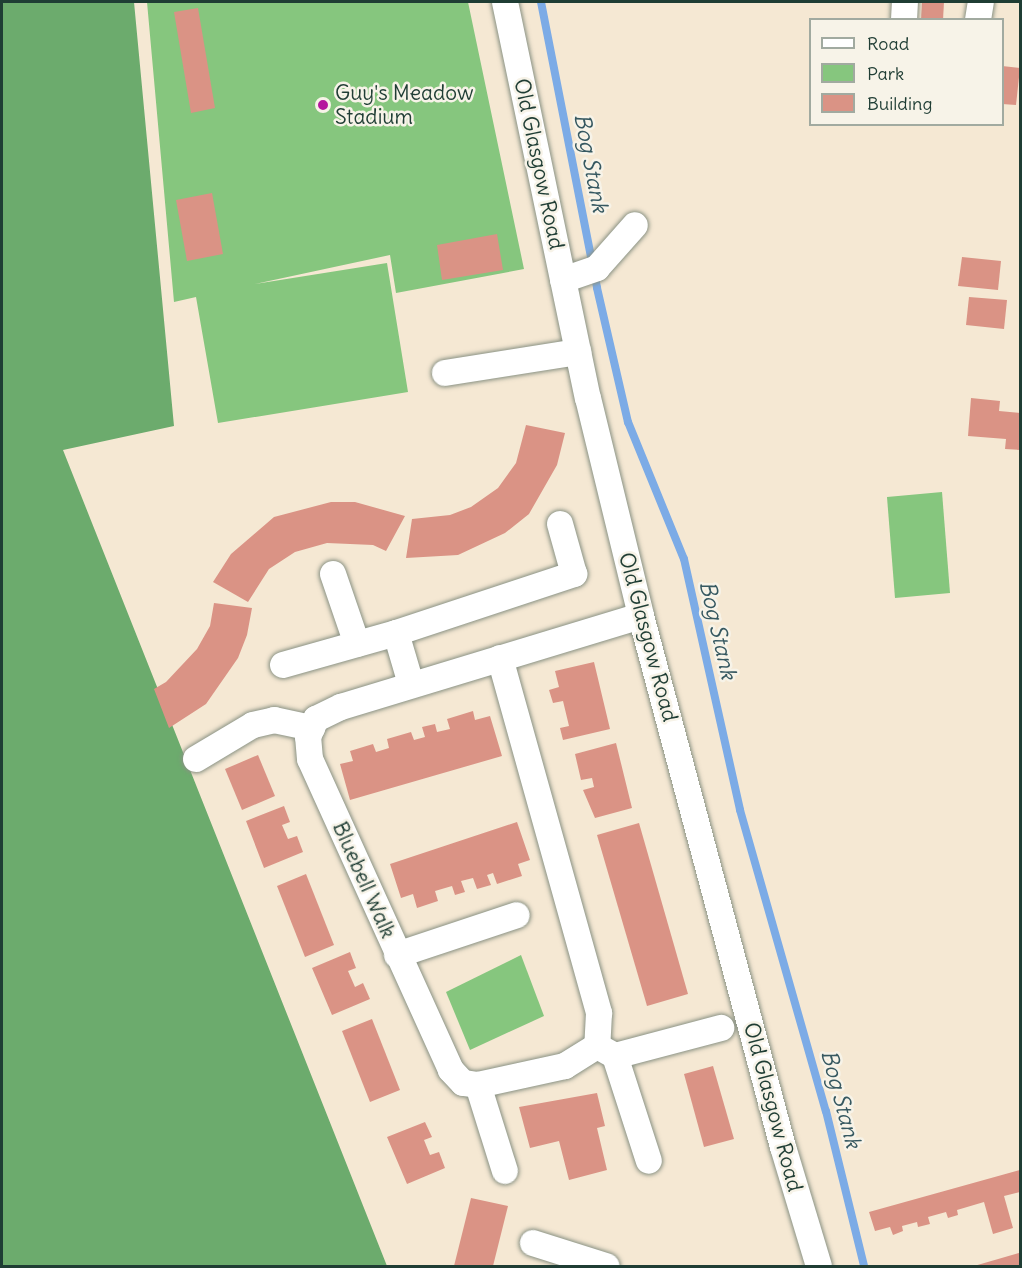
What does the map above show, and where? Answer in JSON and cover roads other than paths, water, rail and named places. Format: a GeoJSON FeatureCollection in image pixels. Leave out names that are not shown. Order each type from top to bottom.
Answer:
{"type":"FeatureCollection","features":[{"type":"Feature","properties":{"kind":"street","name":"Old Glasgow Road"},"geometry":{"type":"LineString","coordinates":[[505,2],[582,274],[578,352],[641,616],[783,1148],[819,1266]]}},
{"type":"Feature","properties":{"kind":"street"},"geometry":{"type":"LineString","coordinates":[[904,18],[905,2]]}},
{"type":"Feature","properties":{"kind":"street"},"geometry":{"type":"LineString","coordinates":[[978,18],[981,2]]}},
{"type":"Feature","properties":{"kind":"street"},"geometry":{"type":"LineString","coordinates":[[582,274],[635,225]]}},
{"type":"Feature","properties":{"kind":"street"},"geometry":{"type":"LineString","coordinates":[[445,373],[578,352]]}},
{"type":"Feature","properties":{"kind":"street"},"geometry":{"type":"LineString","coordinates":[[283,665],[396,633],[574,574],[560,524]]}},
{"type":"Feature","properties":{"kind":"street"},"geometry":{"type":"LineString","coordinates":[[333,574],[357,644]]}},
{"type":"Feature","properties":{"kind":"street"},"geometry":{"type":"LineString","coordinates":[[196,759],[253,725],[274,720],[312,728],[316,719],[341,707],[641,616]]}},
{"type":"Feature","properties":{"kind":"street"},"geometry":{"type":"LineString","coordinates":[[396,633],[411,684]]}},
{"type":"Feature","properties":{"kind":"street"},"geometry":{"type":"LineString","coordinates":[[500,658],[599,1013],[606,1051],[649,1161]]}},
{"type":"Feature","properties":{"kind":"street","name":"Bluebell Walk"},"geometry":{"type":"LineString","coordinates":[[312,728],[308,737],[310,759],[397,955],[451,1070],[464,1083],[478,1085]]}},
{"type":"Feature","properties":{"kind":"street"},"geometry":{"type":"LineString","coordinates":[[397,955],[517,915]]}},
{"type":"Feature","properties":{"kind":"street"},"geometry":{"type":"LineString","coordinates":[[505,1171],[478,1085],[565,1066],[606,1051],[721,1028]]}},
{"type":"Feature","properties":{"kind":"street"},"geometry":{"type":"LineString","coordinates":[[533,1244],[606,1266]]}},
{"type":"Feature","properties":{"kind":"waterway","name":"Bog Stank"},"geometry":{"type":"LineString","coordinates":[[541,2],[597,288],[628,422],[684,559],[740,810],[826,1111],[864,1266]]}},
{"type":"Feature","properties":{"kind":"place","name":"Guy's Meadow Stadium"},"geometry":{"type":"Point","coordinates":[323,105]}}]}
